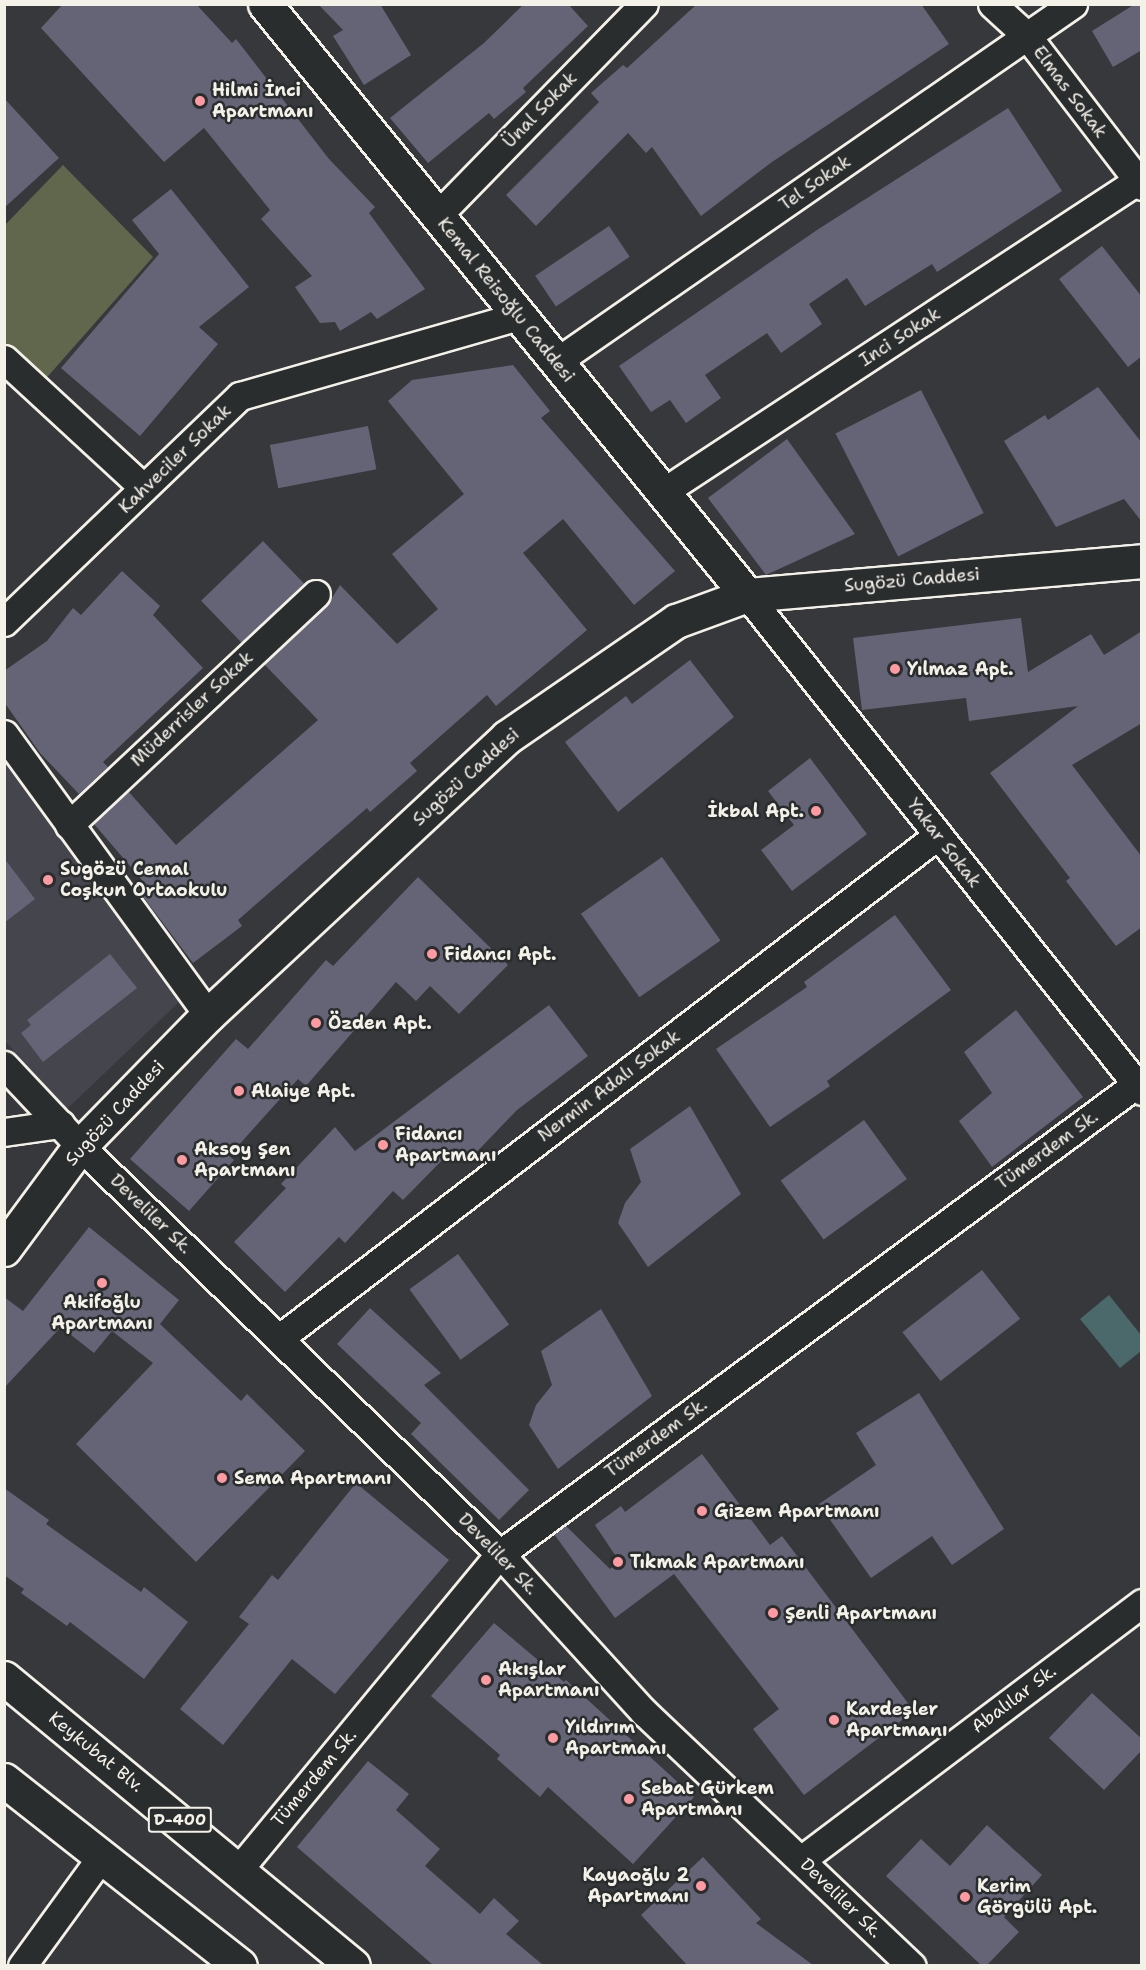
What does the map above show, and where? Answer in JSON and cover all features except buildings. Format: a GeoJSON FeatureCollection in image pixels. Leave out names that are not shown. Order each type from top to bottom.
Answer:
{"type":"FeatureCollection","features":[{"type":"Feature","properties":{"kind":"main road","name":"Kemal Reisoğlu Caddesi"},"geometry":{"type":"LineString","coordinates":[[264,4],[747,595]]}},
{"type":"Feature","properties":{"kind":"main road","name":"Sugözü Caddesi"},"geometry":{"type":"LineString","coordinates":[[4,1249],[70,1135],[208,1015],[507,737],[676,621],[747,595],[1142,561]]}},
{"type":"Feature","properties":{"kind":"main road","name":"Keykubat Blv."},"geometry":{"type":"LineString","coordinates":[[4,1678],[353,1965]]}},
{"type":"Feature","properties":{"kind":"main road"},"geometry":{"type":"LineString","coordinates":[[4,1780],[240,1965]]}},
{"type":"Feature","properties":{"kind":"street","name":"Ünal Sokak"},"geometry":{"type":"LineString","coordinates":[[437,216],[644,4]]}},
{"type":"Feature","properties":{"kind":"street","name":"Elmas Sokak"},"geometry":{"type":"LineString","coordinates":[[992,4],[1028,36],[1139,183]]}},
{"type":"Feature","properties":{"kind":"street","name":"Tel Sokak"},"geometry":{"type":"LineString","coordinates":[[556,362],[1073,4]]}},
{"type":"Feature","properties":{"kind":"street","name":"Inci Sokak"},"geometry":{"type":"LineString","coordinates":[[663,492],[1139,183]]}},
{"type":"Feature","properties":{"kind":"street","name":"Kahveciler Sokak"},"geometry":{"type":"LineString","coordinates":[[4,622],[240,396],[519,316]]}},
{"type":"Feature","properties":{"kind":"street"},"geometry":{"type":"LineString","coordinates":[[4,359],[144,488]]}},
{"type":"Feature","properties":{"kind":"street","name":"Müderrisler Sokak"},"geometry":{"type":"LineString","coordinates":[[69,825],[316,594]]}},
{"type":"Feature","properties":{"kind":"street","name":"Yakar Sokak"},"geometry":{"type":"LineString","coordinates":[[747,595],[1140,1085]]}},
{"type":"Feature","properties":{"kind":"street"},"geometry":{"type":"LineString","coordinates":[[4,734],[208,1015]]}},
{"type":"Feature","properties":{"kind":"street","name":"Nermin Adalı Sokak"},"geometry":{"type":"LineString","coordinates":[[281,1338],[938,835]]}},
{"type":"Feature","properties":{"kind":"street","name":"Develiler Sk."},"geometry":{"type":"LineString","coordinates":[[4,1065],[70,1135],[281,1338],[500,1554],[644,1712],[912,1965]]}},
{"type":"Feature","properties":{"kind":"street","name":"Tümerdem Sk."},"geometry":{"type":"LineString","coordinates":[[239,1869],[500,1554],[1140,1085]]}},
{"type":"Feature","properties":{"kind":"street"},"geometry":{"type":"LineString","coordinates":[[4,1132],[70,1135]]}},
{"type":"Feature","properties":{"kind":"street","name":"Abalılar Sk."},"geometry":{"type":"LineString","coordinates":[[801,1860],[1142,1603]]}},
{"type":"Feature","properties":{"kind":"street"},"geometry":{"type":"LineString","coordinates":[[22,1965],[102,1856]]}},
{"type":"Feature","properties":{"kind":"shaded area","name":"Sugözü Cemal Coşkun Ortaokulu"},"geometry":{"type":"Polygon","coordinates":[[[4,759],[179,1002],[67,1109],[5,1041],[4,759]]]}},
{"type":"Feature","properties":{"kind":"green space"},"geometry":{"type":"Polygon","coordinates":[[[63,165],[153,257],[42,383],[5,348],[4,226],[63,165]]]}},
{"type":"Feature","properties":{"kind":"water"},"geometry":{"type":"Polygon","coordinates":[[[1109,1295],[1141,1335],[1141,1351],[1120,1368],[1080,1319],[1109,1295]]]}},
{"type":"Feature","properties":{"kind":"place","name":"Hilmi İnci Apartmanı"},"geometry":{"type":"Point","coordinates":[200,101]}},
{"type":"Feature","properties":{"kind":"place","name":"Yılmaz Apt."},"geometry":{"type":"Point","coordinates":[895,669]}},
{"type":"Feature","properties":{"kind":"place","name":"İkbal Apt."},"geometry":{"type":"Point","coordinates":[816,811]}},
{"type":"Feature","properties":{"kind":"place","name":"Sugözü Cemal Coşkun Ortaokulu"},"geometry":{"type":"Point","coordinates":[48,880]}},
{"type":"Feature","properties":{"kind":"place","name":"Fidancı Apt."},"geometry":{"type":"Point","coordinates":[432,954]}},
{"type":"Feature","properties":{"kind":"place","name":"Özden Apt."},"geometry":{"type":"Point","coordinates":[316,1023]}},
{"type":"Feature","properties":{"kind":"place","name":"Alaiye Apt."},"geometry":{"type":"Point","coordinates":[239,1091]}},
{"type":"Feature","properties":{"kind":"place","name":"Fidancı Apartmanı"},"geometry":{"type":"Point","coordinates":[383,1145]}},
{"type":"Feature","properties":{"kind":"place","name":"Aksoy Şen Apartmanı"},"geometry":{"type":"Point","coordinates":[182,1160]}},
{"type":"Feature","properties":{"kind":"place","name":"Akifoğlu Apartmanı"},"geometry":{"type":"Point","coordinates":[102,1283]}},
{"type":"Feature","properties":{"kind":"place","name":"Sema Apartmanı"},"geometry":{"type":"Point","coordinates":[222,1478]}},
{"type":"Feature","properties":{"kind":"place","name":"Gizem Apartmanı"},"geometry":{"type":"Point","coordinates":[702,1511]}},
{"type":"Feature","properties":{"kind":"place","name":"Tıkmak Apartmanı"},"geometry":{"type":"Point","coordinates":[618,1562]}},
{"type":"Feature","properties":{"kind":"place","name":"Şenli Apartmanı"},"geometry":{"type":"Point","coordinates":[773,1613]}},
{"type":"Feature","properties":{"kind":"place","name":"Akışlar Apartmanı"},"geometry":{"type":"Point","coordinates":[486,1680]}},
{"type":"Feature","properties":{"kind":"place","name":"Kardeşler Apartmanı"},"geometry":{"type":"Point","coordinates":[834,1720]}},
{"type":"Feature","properties":{"kind":"place","name":"Yıldırım Apartmanı"},"geometry":{"type":"Point","coordinates":[553,1738]}},
{"type":"Feature","properties":{"kind":"place","name":"Sebat Gürkem Apartmanı"},"geometry":{"type":"Point","coordinates":[629,1799]}},
{"type":"Feature","properties":{"kind":"place","name":"Kayaoğlu 2 Apartmanı"},"geometry":{"type":"Point","coordinates":[701,1886]}},
{"type":"Feature","properties":{"kind":"place","name":"Kerim Görgülü Apt."},"geometry":{"type":"Point","coordinates":[965,1897]}}]}
